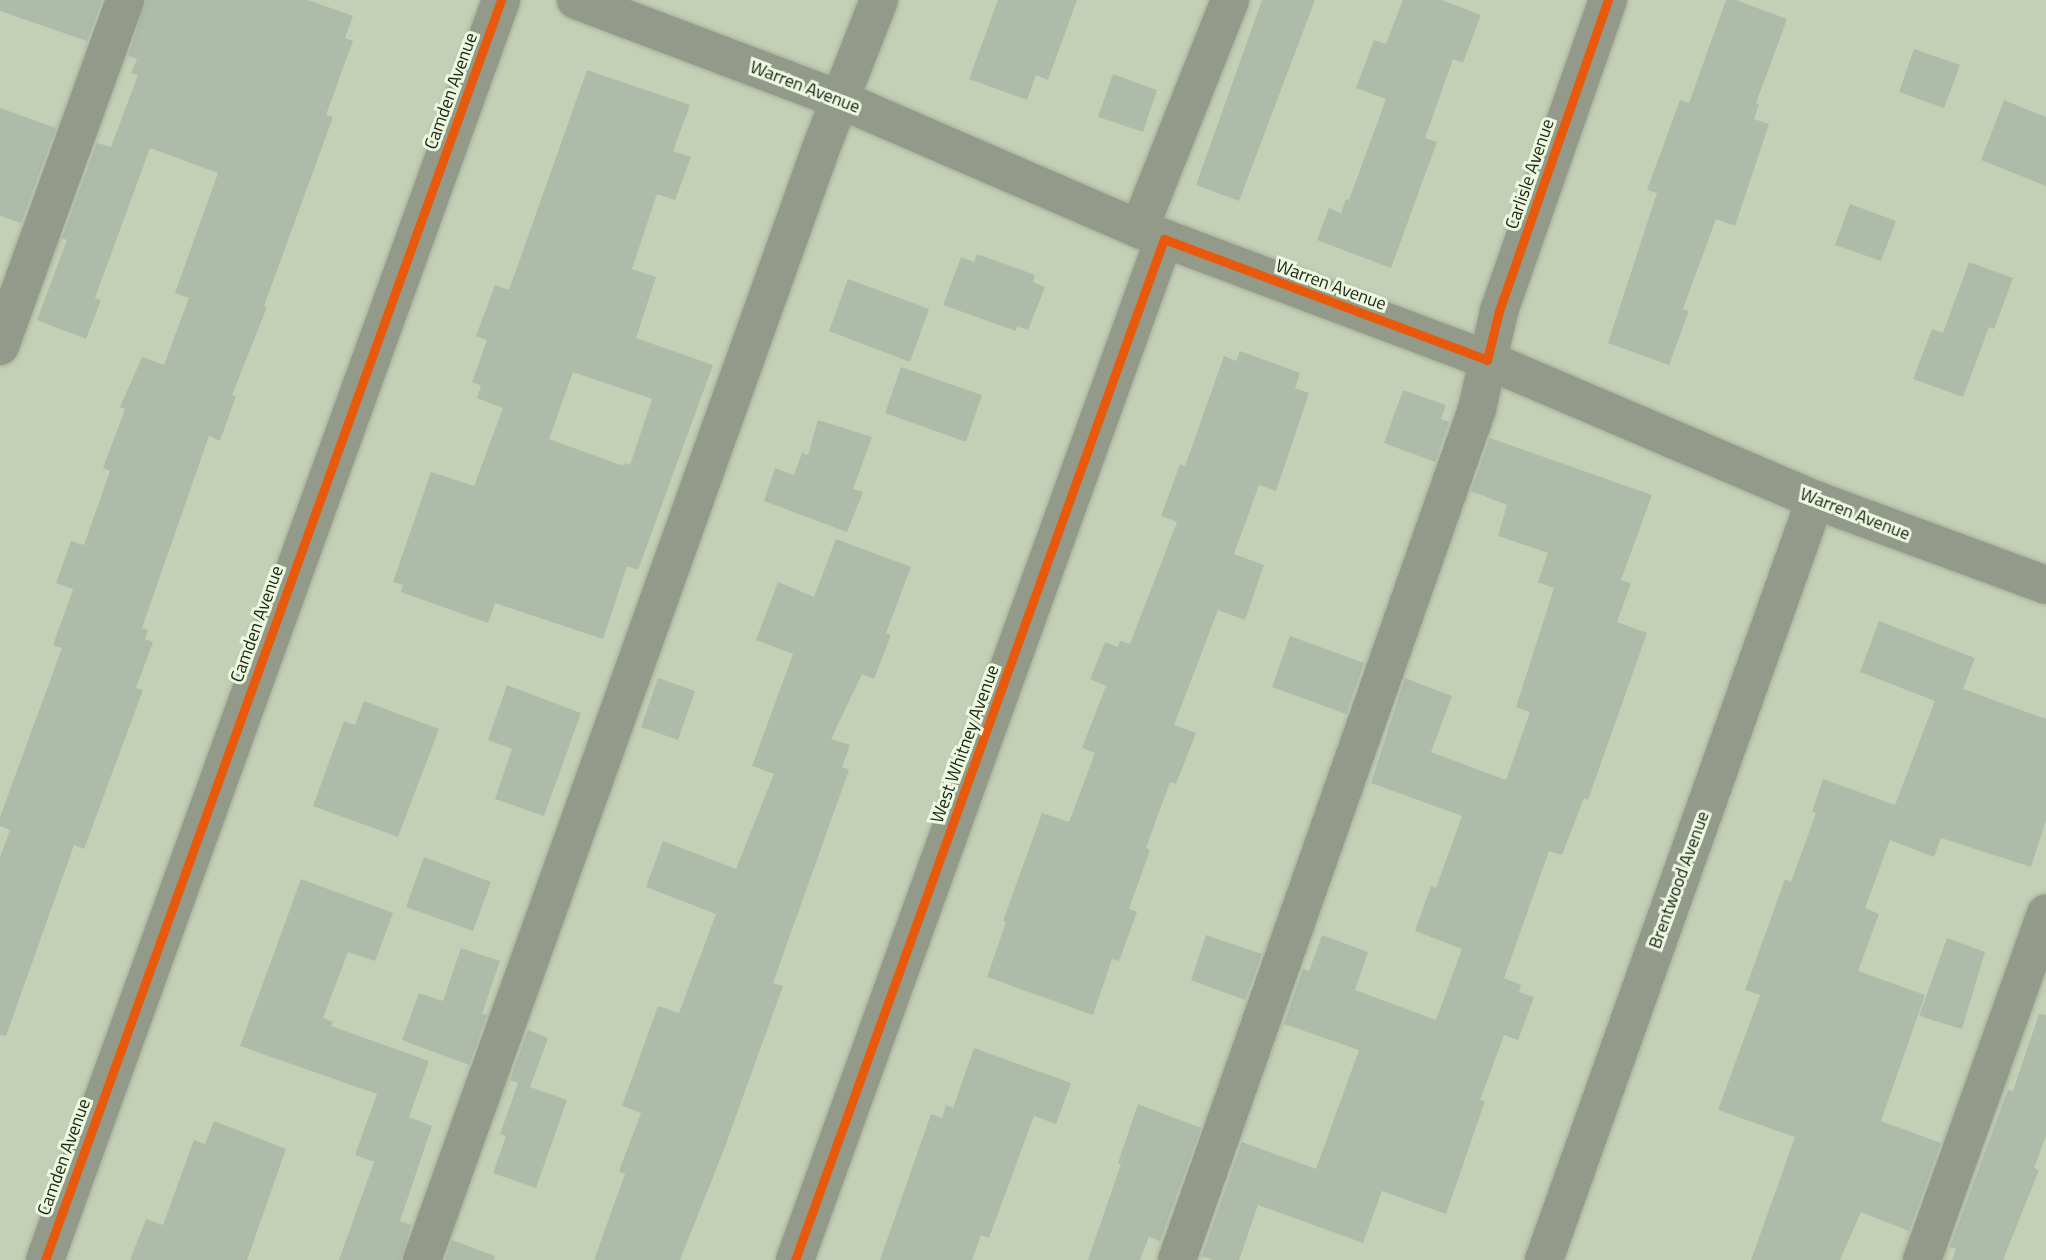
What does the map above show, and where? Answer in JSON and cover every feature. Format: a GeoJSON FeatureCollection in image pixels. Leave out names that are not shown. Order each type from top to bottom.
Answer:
{"type":"FeatureCollection","features":[{"type":"Feature","properties":{"kind":"street"},"geometry":{"type":"LineString","coordinates":[[0,346],[125,0]]}},
{"type":"Feature","properties":{"kind":"street","name":"Camden Avenue"},"geometry":{"type":"LineString","coordinates":[[45,1260],[501,0]]}},
{"type":"Feature","properties":{"kind":"street","name":"Warren Avenue"},"geometry":{"type":"LineString","coordinates":[[576,0],[841,100],[1151,234],[1487,360],[1815,499],[2046,585]]}},
{"type":"Feature","properties":{"kind":"street"},"geometry":{"type":"LineString","coordinates":[[422,1260],[879,0]]}},
{"type":"Feature","properties":{"kind":"street","name":"West Whitney Avenue"},"geometry":{"type":"LineString","coordinates":[[795,1260],[1230,0]]}},
{"type":"Feature","properties":{"kind":"street","name":"Carlisle Avenue"},"geometry":{"type":"LineString","coordinates":[[1177,1260],[1477,409],[1499,311],[1608,0]]}},
{"type":"Feature","properties":{"kind":"street","name":"Brentwood Avenue"},"geometry":{"type":"LineString","coordinates":[[1544,1260],[1815,499]]}},
{"type":"Feature","properties":{"kind":"street"},"geometry":{"type":"LineString","coordinates":[[1922,1260],[2046,914]]}},
{"type":"Feature","properties":{"kind":"building"},"geometry":{"type":"Polygon","coordinates":[[[0,0],[102,0],[87,41],[0,11],[0,0]]]}},
{"type":"Feature","properties":{"kind":"building"},"geometry":{"type":"Polygon","coordinates":[[[146,0],[308,0],[353,16],[345,38],[353,41],[326,115],[333,117],[264,306],[267,307],[232,395],[236,396],[220,441],[209,436],[142,628],[148,630],[145,639],[153,642],[136,688],[143,690],[84,849],[74,845],[6,1036],[0,1035],[0,857],[10,830],[0,826],[0,817],[62,648],[53,645],[73,589],[56,583],[71,541],[84,545],[110,471],[103,468],[125,409],[120,407],[142,357],[164,365],[189,298],[175,293],[218,173],[150,148],[95,298],[101,300],[86,339],[37,320],[67,240],[62,238],[97,143],[111,147],[138,75],[131,73],[137,59],[128,56],[146,0]]]}},
{"type":"Feature","properties":{"kind":"building"},"geometry":{"type":"Polygon","coordinates":[[[998,0],[1077,0],[1048,80],[1036,75],[1027,100],[969,79],[998,0]]]}},
{"type":"Feature","properties":{"kind":"building"},"geometry":{"type":"Polygon","coordinates":[[[1262,0],[1315,0],[1239,201],[1196,185],[1262,0]]]}},
{"type":"Feature","properties":{"kind":"building"},"geometry":{"type":"Polygon","coordinates":[[[1403,0],[1442,0],[1481,15],[1463,63],[1453,59],[1425,138],[1437,142],[1391,268],[1317,240],[1329,208],[1341,213],[1346,199],[1349,200],[1386,99],[1356,88],[1374,40],[1386,44],[1403,0]]]}},
{"type":"Feature","properties":{"kind":"building"},"geometry":{"type":"Polygon","coordinates":[[[1726,0],[1736,0],[1787,19],[1756,103],[1759,104],[1754,119],[1769,124],[1735,226],[1716,219],[1683,309],[1689,311],[1669,365],[1608,343],[1657,193],[1647,190],[1680,100],[1689,103],[1726,0]]]}},
{"type":"Feature","properties":{"kind":"building"},"geometry":{"type":"Polygon","coordinates":[[[1914,49],[1960,65],[1944,108],[1899,92],[1914,49]]]}},
{"type":"Feature","properties":{"kind":"building"},"geometry":{"type":"Polygon","coordinates":[[[587,70],[690,105],[673,151],[691,157],[675,200],[657,194],[632,269],[656,277],[636,338],[713,365],[638,570],[627,566],[603,639],[495,603],[488,623],[401,592],[403,585],[393,582],[431,472],[474,486],[503,408],[477,398],[481,386],[472,382],[487,340],[476,336],[495,285],[509,290],[587,70]],[[573,372],[549,439],[623,466],[624,463],[630,465],[652,399],[573,372]]]}},
{"type":"Feature","properties":{"kind":"building"},"geometry":{"type":"Polygon","coordinates":[[[1113,74],[1157,90],[1143,132],[1098,117],[1113,74]]]}},
{"type":"Feature","properties":{"kind":"building"},"geometry":{"type":"Polygon","coordinates":[[[2004,100],[2046,117],[2046,186],[1981,160],[2004,100]]]}},
{"type":"Feature","properties":{"kind":"building"},"geometry":{"type":"Polygon","coordinates":[[[0,108],[56,128],[21,223],[0,216],[0,108]]]}},
{"type":"Feature","properties":{"kind":"building"},"geometry":{"type":"Polygon","coordinates":[[[1850,204],[1896,221],[1881,261],[1835,245],[1850,204]]]}},
{"type":"Feature","properties":{"kind":"building"},"geometry":{"type":"Polygon","coordinates":[[[977,254],[1035,275],[1033,282],[1045,287],[1028,330],[1017,326],[1016,331],[943,305],[961,257],[974,262],[977,254]]]}},
{"type":"Feature","properties":{"kind":"building"},"geometry":{"type":"Polygon","coordinates":[[[1969,262],[2013,278],[1994,329],[1989,327],[1963,397],[1913,379],[1932,329],[1943,333],[1969,262]]]}},
{"type":"Feature","properties":{"kind":"building"},"geometry":{"type":"Polygon","coordinates":[[[848,279],[929,309],[910,362],[829,331],[848,279]]]}},
{"type":"Feature","properties":{"kind":"building"},"geometry":{"type":"Polygon","coordinates":[[[1240,351],[1300,373],[1295,388],[1309,393],[1276,491],[1259,485],[1234,554],[1264,565],[1245,620],[1218,610],[1174,725],[1196,733],[1176,784],[1170,782],[1146,848],[1150,850],[1129,909],[1137,912],[1119,961],[1112,959],[1093,1015],[987,977],[1006,922],[1003,921],[1042,813],[1069,822],[1095,753],[1082,748],[1106,686],[1090,679],[1105,642],[1118,647],[1120,641],[1130,644],[1177,522],[1161,516],[1180,464],[1185,466],[1224,356],[1236,361],[1240,351]]]}},
{"type":"Feature","properties":{"kind":"building"},"geometry":{"type":"Polygon","coordinates":[[[901,367],[982,395],[966,442],[885,413],[901,367]]]}},
{"type":"Feature","properties":{"kind":"building"},"geometry":{"type":"Polygon","coordinates":[[[1403,390],[1446,405],[1441,419],[1449,422],[1435,462],[1384,443],[1403,390]]]}},
{"type":"Feature","properties":{"kind":"building"},"geometry":{"type":"Polygon","coordinates":[[[818,420],[872,437],[853,489],[863,492],[847,532],[764,501],[775,468],[794,475],[802,453],[808,455],[818,420]]]}},
{"type":"Feature","properties":{"kind":"building"},"geometry":{"type":"Polygon","coordinates":[[[1490,438],[1652,495],[1621,580],[1631,583],[1617,622],[1647,633],[1588,800],[1584,798],[1562,855],[1549,851],[1504,978],[1521,985],[1519,992],[1534,997],[1518,1040],[1504,1035],[1480,1100],[1485,1101],[1446,1214],[1382,1191],[1363,1243],[1258,1205],[1239,1260],[1213,1260],[1202,1256],[1242,1142],[1316,1169],[1359,1050],[1284,1024],[1303,969],[1309,971],[1322,935],[1368,952],[1355,990],[1436,1020],[1462,949],[1415,931],[1431,886],[1436,888],[1462,816],[1371,783],[1405,678],[1452,696],[1431,752],[1506,780],[1530,712],[1516,707],[1554,588],[1538,582],[1548,553],[1498,536],[1507,505],[1471,491],[1490,438]]]}},
{"type":"Feature","properties":{"kind":"building"},"geometry":{"type":"Polygon","coordinates":[[[836,539],[911,567],[886,633],[891,635],[874,679],[862,674],[831,739],[850,745],[842,767],[849,770],[773,983],[783,986],[723,1152],[680,1260],[594,1260],[625,1174],[619,1171],[641,1113],[622,1106],[658,1006],[679,1013],[716,914],[646,887],[663,841],[736,869],[774,774],[752,766],[793,654],[756,640],[778,582],[814,597],[836,539]]]}},
{"type":"Feature","properties":{"kind":"building"},"geometry":{"type":"Polygon","coordinates":[[[1879,621],[1975,658],[1963,689],[2046,719],[2046,820],[2031,867],[1941,838],[1934,857],[1890,840],[1865,908],[1879,914],[1858,971],[1925,995],[1881,1121],[1941,1143],[1909,1231],[1861,1212],[1840,1260],[1751,1260],[1795,1137],[1718,1110],[1760,995],[1745,990],[1785,879],[1791,882],[1816,813],[1812,812],[1823,779],[1895,805],[1935,701],[1860,672],[1879,621]]]}},
{"type":"Feature","properties":{"kind":"building"},"geometry":{"type":"Polygon","coordinates":[[[1290,636],[1364,663],[1346,714],[1272,687],[1290,636]]]}},
{"type":"Feature","properties":{"kind":"building"},"geometry":{"type":"Polygon","coordinates":[[[658,678],[695,691],[678,740],[641,727],[658,678]]]}},
{"type":"Feature","properties":{"kind":"building"},"geometry":{"type":"Polygon","coordinates":[[[507,685],[581,713],[544,816],[495,799],[512,749],[488,740],[507,685]]]}},
{"type":"Feature","properties":{"kind":"building"},"geometry":{"type":"Polygon","coordinates":[[[364,701],[439,729],[398,837],[313,806],[344,721],[355,725],[364,701]]]}},
{"type":"Feature","properties":{"kind":"building"},"geometry":{"type":"Polygon","coordinates":[[[424,857],[491,882],[473,931],[406,907],[424,857]]]}},
{"type":"Feature","properties":{"kind":"building"},"geometry":{"type":"Polygon","coordinates":[[[301,879],[393,913],[375,961],[348,952],[323,1018],[333,1022],[331,1026],[429,1061],[409,1117],[432,1126],[400,1221],[411,1225],[401,1260],[339,1260],[374,1162],[355,1155],[377,1094],[240,1046],[301,879]]]}},
{"type":"Feature","properties":{"kind":"building"},"geometry":{"type":"Polygon","coordinates":[[[1206,935],[1262,954],[1245,1000],[1191,980],[1206,935]]]}},
{"type":"Feature","properties":{"kind":"building"},"geometry":{"type":"Polygon","coordinates":[[[1947,938],[1985,952],[1962,1029],[1919,1016],[1947,938]]]}},
{"type":"Feature","properties":{"kind":"building"},"geometry":{"type":"Polygon","coordinates":[[[461,948],[500,961],[482,1014],[487,1015],[469,1065],[402,1040],[419,993],[443,1001],[461,948]]]}},
{"type":"Feature","properties":{"kind":"building"},"geometry":{"type":"Polygon","coordinates":[[[2039,1014],[2046,1015],[2046,1136],[2034,1168],[2039,1170],[2003,1260],[1952,1260],[1956,1249],[1950,1247],[2008,1090],[2013,1091],[2039,1014]]]}},
{"type":"Feature","properties":{"kind":"building"},"geometry":{"type":"Polygon","coordinates":[[[528,1030],[548,1038],[530,1087],[567,1100],[536,1188],[493,1173],[506,1136],[500,1134],[518,1083],[510,1080],[528,1030]]]}},
{"type":"Feature","properties":{"kind":"building"},"geometry":{"type":"Polygon","coordinates":[[[974,1048],[1071,1083],[1056,1124],[1034,1116],[989,1238],[981,1235],[972,1260],[880,1260],[931,1114],[942,1118],[946,1105],[953,1108],[974,1048]]]}},
{"type":"Feature","properties":{"kind":"building"},"geometry":{"type":"Polygon","coordinates":[[[1138,1104],[1201,1128],[1160,1241],[1149,1237],[1140,1260],[1088,1260],[1121,1164],[1118,1163],[1138,1104]]]}},
{"type":"Feature","properties":{"kind":"building"},"geometry":{"type":"Polygon","coordinates":[[[214,1121],[286,1149],[247,1260],[130,1260],[146,1219],[163,1225],[194,1140],[205,1144],[214,1121]]]}},
{"type":"Feature","properties":{"kind":"building"},"geometry":{"type":"Polygon","coordinates":[[[452,1240],[495,1256],[494,1260],[445,1260],[452,1240]]]}},
{"type":"Feature","properties":{"kind":"cycle path"},"geometry":{"type":"LineString","coordinates":[[45,1260],[501,0]]}},
{"type":"Feature","properties":{"kind":"cycle path"},"geometry":{"type":"LineString","coordinates":[[795,1260],[1164,239],[1487,360],[1499,311],[1608,0]]}}]}
